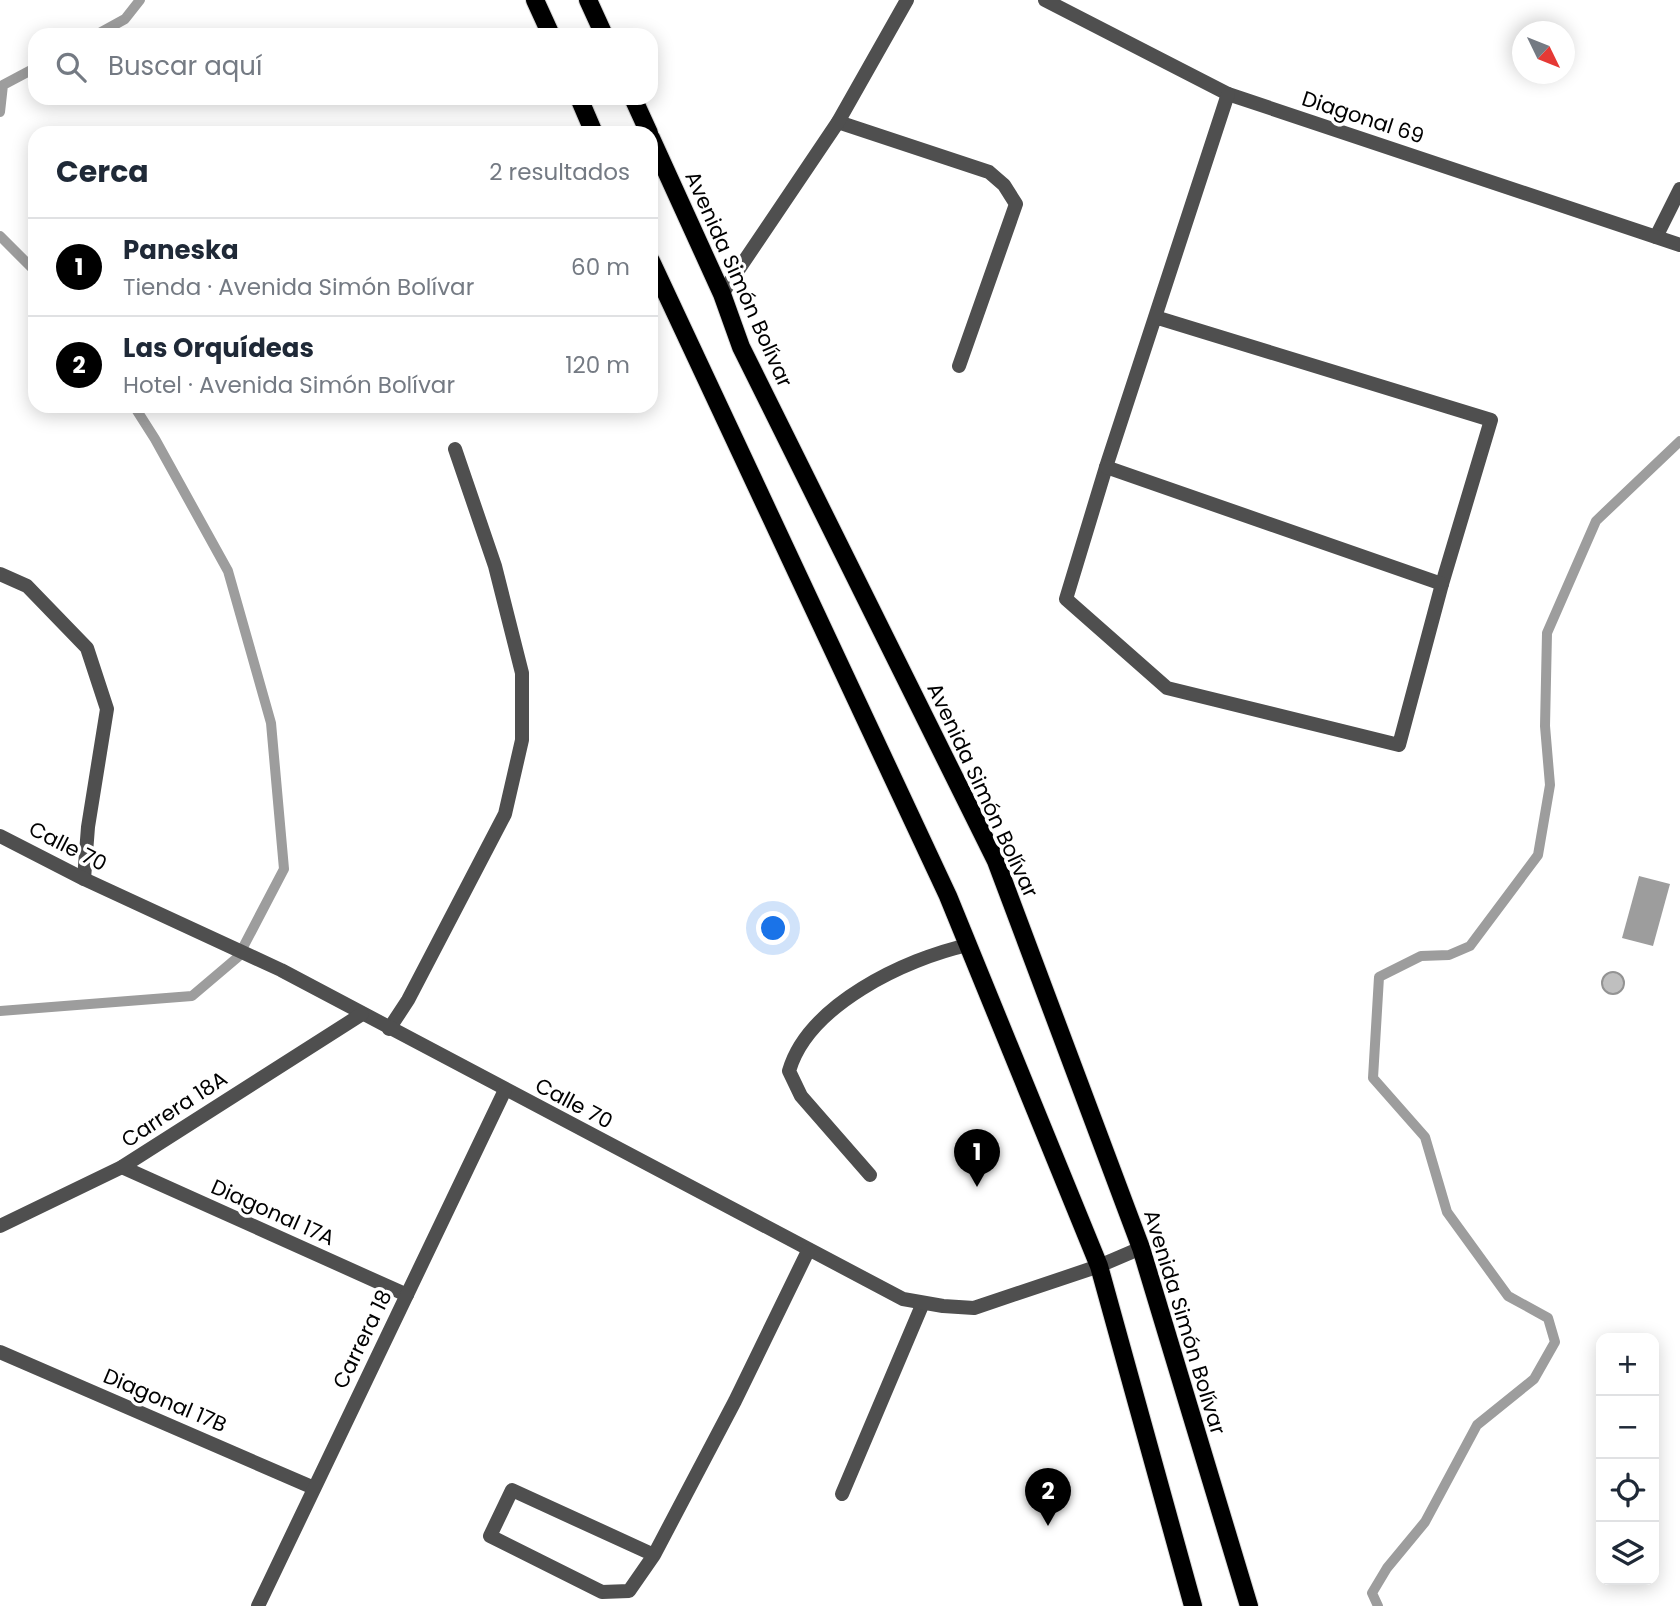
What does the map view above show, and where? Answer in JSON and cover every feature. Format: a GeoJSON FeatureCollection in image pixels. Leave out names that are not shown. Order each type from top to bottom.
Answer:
{"type":"FeatureCollection","features":[{"type":"Feature","properties":{"kind":"main road"},"geometry":{"type":"LineString","coordinates":[[536,0],[548,28]]}},
{"type":"Feature","properties":{"kind":"main road"},"geometry":{"type":"LineString","coordinates":[[588,0],[601,28]]}},
{"type":"Feature","properties":{"kind":"main road"},"geometry":{"type":"LineString","coordinates":[[582,105],[591,126]]}},
{"type":"Feature","properties":{"kind":"main road"},"geometry":{"type":"LineString","coordinates":[[636,105],[646,126]]}},
{"type":"Feature","properties":{"kind":"main road","name":"Avenida Simón Bolívar"},"geometry":{"type":"LineString","coordinates":[[658,153],[722,294],[741,347],[996,861],[1141,1248],[1249,1606]]}},
{"type":"Feature","properties":{"kind":"main road"},"geometry":{"type":"LineString","coordinates":[[658,276],[948,896],[1100,1266],[1194,1606]]}},
{"type":"Feature","properties":{"kind":"street"},"geometry":{"type":"LineString","coordinates":[[722,294],[838,122],[907,0]]}},
{"type":"Feature","properties":{"kind":"street","name":"Diagonal 69"},"geometry":{"type":"LineString","coordinates":[[1045,0],[1228,94],[1680,245]]}},
{"type":"Feature","properties":{"kind":"street"},"geometry":{"type":"LineString","coordinates":[[1155,317],[1491,420],[1442,583],[1399,745],[1167,688],[1066,599],[1105,467],[1228,94]]}},
{"type":"Feature","properties":{"kind":"street"},"geometry":{"type":"LineString","coordinates":[[838,122],[989,172],[1004,185],[1016,204],[959,366]]}},
{"type":"Feature","properties":{"kind":"street"},"geometry":{"type":"LineString","coordinates":[[1656,237],[1680,189]]}},
{"type":"Feature","properties":{"kind":"street"},"geometry":{"type":"LineString","coordinates":[[389,1029],[408,1000],[505,814],[522,740],[522,673],[495,566],[455,449]]}},
{"type":"Feature","properties":{"kind":"street"},"geometry":{"type":"LineString","coordinates":[[1105,467],[1442,583]]}},
{"type":"Feature","properties":{"kind":"street"},"geometry":{"type":"LineString","coordinates":[[0,574],[27,586],[87,648],[107,709],[88,827],[84,879]]}},
{"type":"Feature","properties":{"kind":"street","name":"Calle 70"},"geometry":{"type":"LineString","coordinates":[[0,836],[84,879],[281,970],[903,1299],[943,1307],[975,1308],[1100,1266],[1141,1248]]}},
{"type":"Feature","properties":{"kind":"street"},"geometry":{"type":"LineString","coordinates":[[870,1175],[800,1096],[789,1071],[794,1054],[828,1013],[881,977],[941,951],[968,945]]}},
{"type":"Feature","properties":{"kind":"street","name":"Carrera 18A"},"geometry":{"type":"LineString","coordinates":[[0,1226],[122,1167],[362,1014]]}},
{"type":"Feature","properties":{"kind":"street","name":"Carrera 18"},"geometry":{"type":"LineString","coordinates":[[258,1606],[505,1090]]}},
{"type":"Feature","properties":{"kind":"street","name":"Diagonal 17A"},"geometry":{"type":"LineString","coordinates":[[122,1167],[407,1295]]}},
{"type":"Feature","properties":{"kind":"street"},"geometry":{"type":"LineString","coordinates":[[654,1555],[512,1490],[491,1536],[602,1592],[629,1591],[654,1555],[735,1401],[808,1251]]}},
{"type":"Feature","properties":{"kind":"street"},"geometry":{"type":"LineString","coordinates":[[842,1494],[923,1303]]}},
{"type":"Feature","properties":{"kind":"street","name":"Diagonal 17B"},"geometry":{"type":"LineString","coordinates":[[0,1352],[314,1488]]}},
{"type":"Feature","properties":{"kind":"shaded area"},"geometry":{"type":"Polygon","coordinates":[[[1639,876],[1670,884],[1653,946],[1622,938],[1639,876]]]}},
{"type":"Feature","properties":{"kind":"building"},"geometry":{"type":"Polygon","coordinates":[[[1613,972],[1621,975],[1624,983],[1621,991],[1613,994],[1605,991],[1602,983],[1605,975],[1613,972]]]}},
{"type":"Feature","properties":{"kind":"waterway"},"geometry":{"type":"LineString","coordinates":[[109,28],[125,19],[140,0]]}},
{"type":"Feature","properties":{"kind":"waterway"},"geometry":{"type":"LineString","coordinates":[[0,112],[3,85],[28,72]]}},
{"type":"Feature","properties":{"kind":"waterway"},"geometry":{"type":"LineString","coordinates":[[0,236],[28,264]]}},
{"type":"Feature","properties":{"kind":"waterway"},"geometry":{"type":"LineString","coordinates":[[0,1011],[192,996],[238,957],[284,869],[271,723],[228,571],[138,413]]}},
{"type":"Feature","properties":{"kind":"waterway"},"geometry":{"type":"LineString","coordinates":[[1378,1606],[1372,1593],[1387,1568],[1425,1522],[1477,1425],[1534,1379],[1555,1342],[1548,1318],[1508,1296],[1447,1212],[1425,1137],[1373,1078],[1379,977],[1421,956],[1449,955],[1470,946],[1538,855],[1550,785],[1545,726],[1547,633],[1596,521],[1680,441]]}},
{"type":"Feature","properties":{"kind":"place","name":"Paneska"},"geometry":{"type":"Point","coordinates":[977,1187]}},
{"type":"Feature","properties":{"kind":"place","name":"Las Orquídeas"},"geometry":{"type":"Point","coordinates":[1048,1526]}}]}
